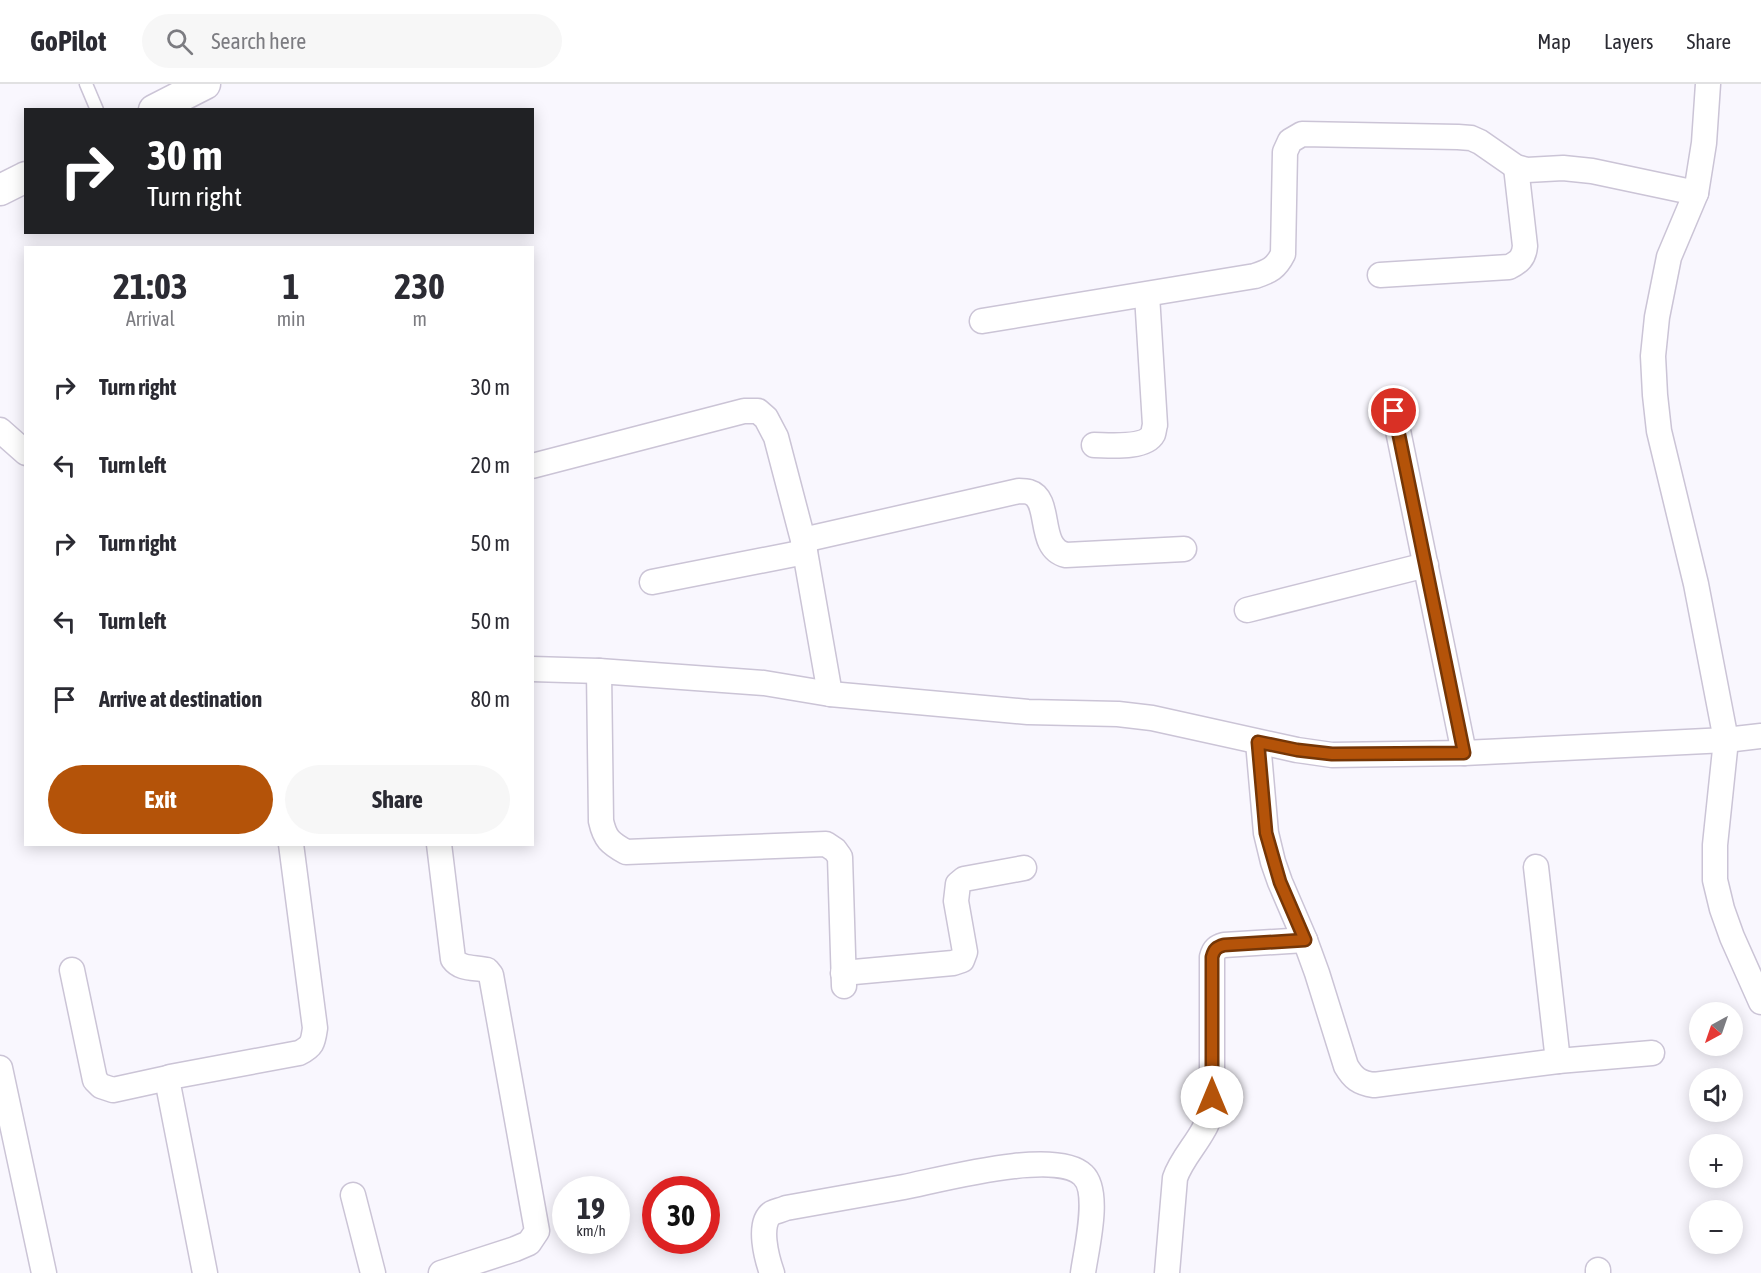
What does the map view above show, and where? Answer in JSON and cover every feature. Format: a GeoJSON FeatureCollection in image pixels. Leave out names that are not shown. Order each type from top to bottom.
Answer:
{"type":"FeatureCollection","features":[{"type":"Feature","properties":{"kind":"street"},"geometry":{"type":"LineString","coordinates":[[158,108],[205,84]]}},
{"type":"Feature","properties":{"kind":"street"},"geometry":{"type":"LineString","coordinates":[[1708,84],[1704,143],[1696,192],[1670,257],[1657,317],[1653,356],[1655,395],[1659,431],[1696,584],[1726,740],[1714,845],[1715,880],[1732,937],[1761,1002]]}},
{"type":"Feature","properties":{"kind":"street"},"geometry":{"type":"LineString","coordinates":[[982,321],[1147,295],[1255,276],[1269,271],[1278,264],[1283,254],[1286,152],[1290,141],[1302,134],[1472,138],[1516,167],[1527,170],[1563,168],[1592,171],[1696,192]]}},
{"type":"Feature","properties":{"kind":"street"},"geometry":{"type":"LineString","coordinates":[[1380,275],[1509,267],[1517,263],[1524,254],[1525,246],[1516,167]]}},
{"type":"Feature","properties":{"kind":"street"},"geometry":{"type":"LineString","coordinates":[[0,190],[24,178]]}},
{"type":"Feature","properties":{"kind":"street"},"geometry":{"type":"LineString","coordinates":[[1094,445],[1134,445],[1145,442],[1152,435],[1155,425],[1147,295]]}},
{"type":"Feature","properties":{"kind":"street"},"geometry":{"type":"LineString","coordinates":[[534,465],[744,411],[758,411],[766,418],[776,437],[804,546],[830,694]]}},
{"type":"Feature","properties":{"kind":"street"},"geometry":{"type":"LineString","coordinates":[[1394,411],[1464,753]]}},
{"type":"Feature","properties":{"kind":"street"},"geometry":{"type":"LineString","coordinates":[[0,430],[24,451]]}},
{"type":"Feature","properties":{"kind":"street"},"geometry":{"type":"LineString","coordinates":[[652,582],[1019,491],[1031,492],[1036,497],[1041,505],[1050,540],[1054,549],[1060,554],[1184,549]]}},
{"type":"Feature","properties":{"kind":"street"},"geometry":{"type":"LineString","coordinates":[[1247,610],[1426,566]]}},
{"type":"Feature","properties":{"kind":"street"},"geometry":{"type":"LineString","coordinates":[[534,669],[599,671],[764,683],[830,694],[1028,712],[1118,714],[1152,718],[1297,750],[1332,754],[1464,753],[1726,740],[1761,736]]}},
{"type":"Feature","properties":{"kind":"street"},"geometry":{"type":"LineString","coordinates":[[599,671],[601,821],[603,832],[611,844],[626,852],[826,844],[840,857],[843,979],[962,960],[965,952],[956,902],[958,884],[964,879],[1024,868]]}},
{"type":"Feature","properties":{"kind":"street"},"geometry":{"type":"LineString","coordinates":[[1258,742],[1266,833],[1280,882],[1305,940],[1346,1066],[1353,1077],[1362,1083],[1374,1085],[1558,1061],[1652,1053]]}},
{"type":"Feature","properties":{"kind":"street"},"geometry":{"type":"LineString","coordinates":[[72,970],[95,1080],[101,1086],[113,1090],[299,1053],[308,1049],[313,1042],[315,1028],[291,846]]}},
{"type":"Feature","properties":{"kind":"street"},"geometry":{"type":"LineString","coordinates":[[439,846],[453,959],[464,967],[487,970],[492,975],[537,1231],[529,1243],[441,1273]]}},
{"type":"Feature","properties":{"kind":"street"},"geometry":{"type":"LineString","coordinates":[[1536,867],[1558,1061]]}},
{"type":"Feature","properties":{"kind":"street"},"geometry":{"type":"LineString","coordinates":[[1167,1273],[1175,1178],[1178,1168],[1205,1128],[1210,1114],[1213,951],[1224,945],[1305,940]]}},
{"type":"Feature","properties":{"kind":"street"},"geometry":{"type":"LineString","coordinates":[[0,1068],[44,1273]]}},
{"type":"Feature","properties":{"kind":"street"},"geometry":{"type":"LineString","coordinates":[[168,1078],[205,1273]]}},
{"type":"Feature","properties":{"kind":"street"},"geometry":{"type":"LineString","coordinates":[[772,1273],[763,1231],[766,1220],[772,1213],[786,1208],[984,1169],[1053,1164],[1068,1166],[1083,1175],[1091,1189],[1092,1203],[1083,1273]]}},
{"type":"Feature","properties":{"kind":"street"},"geometry":{"type":"LineString","coordinates":[[353,1195],[373,1273]]}},
{"type":"Feature","properties":{"kind":"lane"},"geometry":{"type":"LineString","coordinates":[[87,84],[96,108]]}},
{"type":"Feature","properties":{"kind":"route"},"geometry":{"type":"LineString","coordinates":[[1212,1097],[1213,951],[1224,945],[1305,940],[1280,882],[1266,833],[1258,742],[1332,754],[1464,753],[1394,411]]}}]}
